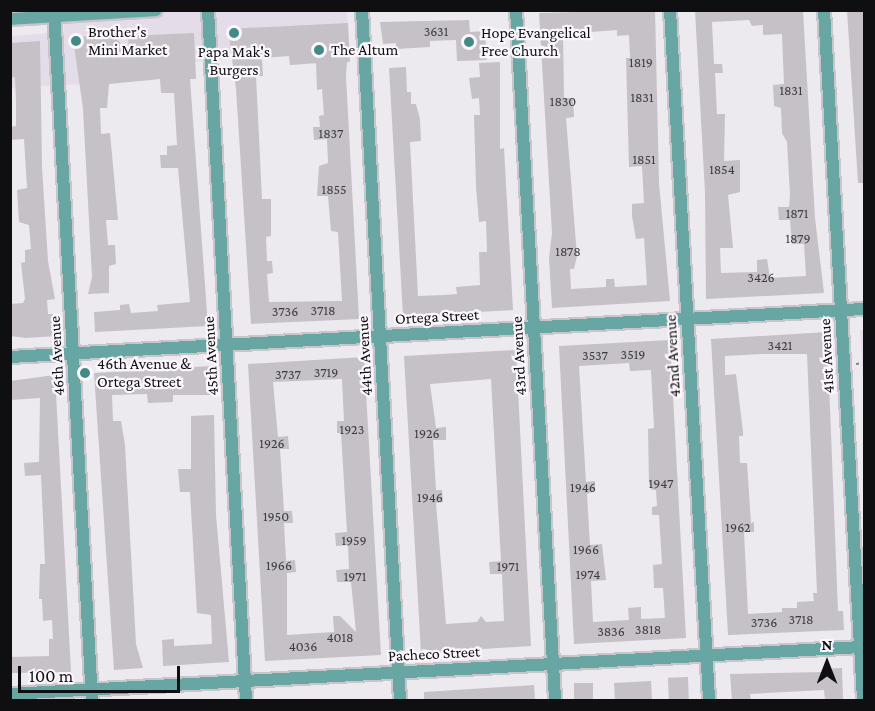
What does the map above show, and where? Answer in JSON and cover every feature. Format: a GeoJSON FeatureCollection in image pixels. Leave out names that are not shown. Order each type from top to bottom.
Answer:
{"type":"FeatureCollection","features":[{"type":"Feature","properties":{"kind":"street"},"geometry":{"type":"LineString","coordinates":[[10,19],[54,13],[156,10]]}},
{"type":"Feature","properties":{"kind":"street","name":"45th Avenue"},"geometry":{"type":"LineString","coordinates":[[208,10],[246,700]]}},
{"type":"Feature","properties":{"kind":"street","name":"44th Avenue"},"geometry":{"type":"LineString","coordinates":[[362,10],[400,700]]}},
{"type":"Feature","properties":{"kind":"street","name":"43rd Avenue"},"geometry":{"type":"LineString","coordinates":[[516,10],[555,700]]}},
{"type":"Feature","properties":{"kind":"street","name":"42nd Avenue"},"geometry":{"type":"LineString","coordinates":[[670,10],[709,700]]}},
{"type":"Feature","properties":{"kind":"street","name":"41st Avenue"},"geometry":{"type":"LineString","coordinates":[[825,10],[863,700]]}},
{"type":"Feature","properties":{"kind":"street","name":"46th Avenue"},"geometry":{"type":"LineString","coordinates":[[54,13],[92,695]]}},
{"type":"Feature","properties":{"kind":"street","name":"Ortega Street"},"geometry":{"type":"LineString","coordinates":[[10,357],[864,309]]}},
{"type":"Feature","properties":{"kind":"street","name":"Pacheco Street"},"geometry":{"type":"LineString","coordinates":[[10,694],[92,695],[245,681],[860,647]]}},
{"type":"Feature","properties":{"kind":"shaded area"},"geometry":{"type":"Polygon","coordinates":[[[63,11],[347,11],[350,62],[290,65],[289,56],[230,59],[155,65],[155,80],[11,88],[11,36],[64,32],[63,11]]]}},
{"type":"Feature","properties":{"kind":"shaded area"},"geometry":{"type":"Polygon","coordinates":[[[860,330],[864,330],[864,390],[860,330]]]}},
{"type":"Feature","properties":{"kind":"building"},"geometry":{"type":"Polygon","coordinates":[[[655,10],[659,183],[670,301],[552,308],[549,258],[552,233],[539,13],[655,10]],[[617,30],[590,32],[591,39],[580,39],[580,33],[563,33],[564,98],[573,98],[574,117],[566,118],[577,256],[574,269],[570,269],[571,289],[606,287],[606,279],[614,279],[615,287],[647,285],[644,238],[636,239],[632,216],[632,204],[644,203],[642,166],[629,167],[626,58],[630,58],[629,35],[617,36],[617,30]]]}},
{"type":"Feature","properties":{"kind":"building"},"geometry":{"type":"Polygon","coordinates":[[[695,10],[803,11],[815,218],[824,293],[706,299],[705,193],[695,10]],[[749,20],[712,22],[714,64],[722,64],[723,73],[715,73],[717,114],[725,114],[724,161],[740,160],[740,192],[728,195],[733,248],[720,248],[721,273],[757,272],[757,260],[767,259],[770,278],[806,276],[804,244],[792,244],[790,220],[779,220],[778,207],[789,207],[790,195],[787,142],[782,133],[781,108],[774,106],[773,85],[784,84],[782,34],[763,35],[763,25],[752,26],[749,20]]]}},
{"type":"Feature","properties":{"kind":"building"},"geometry":{"type":"Polygon","coordinates":[[[847,10],[864,10],[864,183],[858,183],[847,10]]]}},
{"type":"Feature","properties":{"kind":"building"},"geometry":{"type":"Polygon","coordinates":[[[469,20],[470,32],[485,31],[487,60],[457,61],[456,40],[430,41],[430,47],[396,49],[396,43],[383,44],[380,22],[469,20]]]}},
{"type":"Feature","properties":{"kind":"building"},"geometry":{"type":"Polygon","coordinates":[[[348,23],[350,62],[347,62],[346,76],[359,319],[251,324],[236,89],[228,29],[348,23]],[[289,56],[262,58],[263,76],[256,76],[262,199],[271,199],[271,236],[266,237],[267,261],[272,261],[273,273],[267,274],[269,302],[342,301],[338,232],[331,231],[328,196],[317,196],[319,166],[328,163],[327,139],[314,140],[313,127],[320,127],[319,116],[324,115],[322,89],[317,90],[316,63],[290,65],[289,56]]]}},
{"type":"Feature","properties":{"kind":"building"},"geometry":{"type":"Polygon","coordinates":[[[111,33],[129,52],[128,36],[194,33],[196,79],[190,79],[208,326],[95,332],[94,312],[120,310],[120,305],[129,304],[131,313],[158,311],[157,305],[190,302],[178,168],[161,168],[160,155],[167,155],[167,146],[177,145],[174,93],[161,93],[160,79],[109,84],[107,108],[100,108],[101,134],[110,133],[118,220],[106,220],[108,245],[115,245],[116,264],[109,266],[109,293],[88,294],[92,277],[83,109],[73,38],[111,33]]]}},
{"type":"Feature","properties":{"kind":"building"},"geometry":{"type":"Polygon","coordinates":[[[40,41],[42,167],[48,261],[55,299],[47,300],[48,314],[56,314],[57,336],[26,338],[10,336],[10,304],[23,303],[25,299],[21,263],[25,262],[25,250],[31,249],[29,225],[19,222],[17,190],[27,188],[24,139],[10,140],[10,127],[16,126],[16,101],[15,77],[10,78],[10,43],[40,41]]]}},
{"type":"Feature","properties":{"kind":"building"},"geometry":{"type":"Polygon","coordinates":[[[500,62],[500,149],[504,148],[513,310],[403,316],[389,68],[406,67],[407,92],[411,92],[411,104],[416,104],[420,119],[421,141],[410,142],[418,296],[444,295],[457,294],[456,287],[480,285],[479,252],[487,252],[486,221],[479,222],[476,187],[474,115],[480,115],[479,98],[472,99],[469,78],[480,77],[479,63],[500,62]]]}},
{"type":"Feature","properties":{"kind":"building"},"geometry":{"type":"Polygon","coordinates":[[[827,332],[838,611],[843,611],[844,630],[728,635],[711,339],[827,332]],[[807,354],[725,356],[725,375],[736,374],[743,432],[743,436],[739,436],[740,463],[747,463],[751,523],[754,522],[754,532],[744,532],[748,614],[782,612],[782,608],[797,608],[797,602],[814,601],[813,593],[817,593],[807,354]]]}},
{"type":"Feature","properties":{"kind":"building"},"geometry":{"type":"Polygon","coordinates":[[[670,340],[686,638],[574,644],[559,346],[670,340]],[[629,363],[579,366],[586,482],[595,481],[595,491],[587,494],[590,545],[602,544],[606,580],[591,581],[593,622],[629,620],[628,608],[641,607],[641,619],[665,618],[663,588],[654,588],[653,565],[662,564],[659,515],[652,515],[652,507],[657,506],[656,490],[652,490],[649,484],[648,429],[654,428],[651,370],[630,371],[629,363]]]}},
{"type":"Feature","properties":{"kind":"building"},"geometry":{"type":"Polygon","coordinates":[[[516,350],[531,646],[421,653],[404,356],[516,350]],[[491,379],[430,384],[436,428],[446,427],[446,440],[433,440],[436,490],[442,490],[443,502],[436,503],[446,624],[477,622],[481,616],[486,622],[504,621],[502,574],[490,574],[489,562],[501,561],[491,379]]]}},
{"type":"Feature","properties":{"kind":"building"},"geometry":{"type":"Polygon","coordinates":[[[364,357],[381,655],[265,661],[248,364],[364,357]],[[342,379],[273,382],[278,437],[288,436],[289,449],[280,449],[284,511],[292,511],[293,523],[284,523],[286,561],[295,560],[296,572],[287,573],[287,635],[334,632],[333,616],[340,616],[356,632],[351,582],[337,582],[336,570],[349,569],[348,545],[336,546],[335,533],[347,532],[341,433],[337,433],[337,421],[344,421],[342,379]]]}},
{"type":"Feature","properties":{"kind":"building"},"geometry":{"type":"Polygon","coordinates":[[[212,366],[214,395],[173,395],[173,402],[148,403],[147,394],[112,395],[113,421],[121,421],[125,445],[136,644],[143,668],[114,670],[94,373],[212,366]]]}},
{"type":"Feature","properties":{"kind":"building"},"geometry":{"type":"Polygon","coordinates":[[[55,375],[71,672],[10,673],[10,657],[49,656],[49,639],[53,639],[52,620],[43,621],[42,599],[39,599],[40,564],[45,564],[41,475],[25,476],[24,463],[39,462],[40,398],[10,400],[10,381],[55,375]]]}},
{"type":"Feature","properties":{"kind":"building"},"geometry":{"type":"Polygon","coordinates":[[[214,415],[216,515],[229,662],[163,666],[162,640],[174,639],[174,646],[212,644],[211,615],[197,613],[190,492],[180,492],[178,469],[191,469],[191,416],[214,415]]]}},
{"type":"Feature","properties":{"kind":"building"},"geometry":{"type":"Polygon","coordinates":[[[842,668],[843,700],[825,700],[824,690],[750,694],[751,700],[732,700],[730,674],[823,672],[823,669],[842,668]]]}},
{"type":"Feature","properties":{"kind":"building"},"geometry":{"type":"Polygon","coordinates":[[[688,677],[689,700],[669,700],[668,678],[688,677]]]}},
{"type":"Feature","properties":{"kind":"building"},"geometry":{"type":"Polygon","coordinates":[[[651,681],[652,700],[615,700],[614,683],[651,681]]]}},
{"type":"Feature","properties":{"kind":"building"},"geometry":{"type":"Polygon","coordinates":[[[574,683],[593,683],[593,700],[574,700],[574,683]]]}},
{"type":"Feature","properties":{"kind":"building"},"geometry":{"type":"Polygon","coordinates":[[[534,685],[535,700],[424,700],[424,692],[534,685]]]}},
{"type":"Feature","properties":{"kind":"place","name":"Papa Mak's Burgers"},"geometry":{"type":"Point","coordinates":[234,33]}},
{"type":"Feature","properties":{"kind":"place","name":"Brother's Mini Market"},"geometry":{"type":"Point","coordinates":[76,41]}},
{"type":"Feature","properties":{"kind":"place","name":"Hope Evangelical Free Church"},"geometry":{"type":"Point","coordinates":[469,42]}},
{"type":"Feature","properties":{"kind":"place","name":"The Altum"},"geometry":{"type":"Point","coordinates":[319,50]}},
{"type":"Feature","properties":{"kind":"place","name":"46th Avenue & Ortega Street"},"geometry":{"type":"Point","coordinates":[85,373]}}]}
